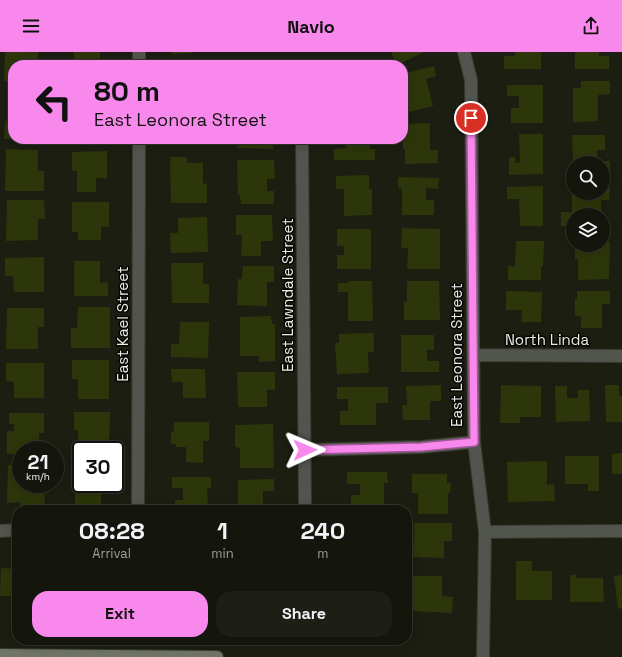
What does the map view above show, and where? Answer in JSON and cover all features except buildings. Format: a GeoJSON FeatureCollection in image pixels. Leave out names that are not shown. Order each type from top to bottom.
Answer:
{"type":"FeatureCollection","features":[{"type":"Feature","properties":{"kind":"main road"},"geometry":{"type":"LineString","coordinates":[[0,655],[217,657]]}},
{"type":"Feature","properties":{"kind":"street","name":"East Leonora Street"},"geometry":{"type":"LineString","coordinates":[[464,52],[471,80],[474,442],[485,532],[483,657]]}},
{"type":"Feature","properties":{"kind":"street","name":"East Kael Street"},"geometry":{"type":"LineString","coordinates":[[138,505],[139,144]]}},
{"type":"Feature","properties":{"kind":"street","name":"East Lawndale Street"},"geometry":{"type":"LineString","coordinates":[[302,144],[305,505]]}},
{"type":"Feature","properties":{"kind":"street","name":"North Linda"},"geometry":{"type":"LineString","coordinates":[[473,356],[622,356]]}},
{"type":"Feature","properties":{"kind":"street"},"geometry":{"type":"LineString","coordinates":[[305,450],[421,447],[474,442]]}},
{"type":"Feature","properties":{"kind":"street"},"geometry":{"type":"LineString","coordinates":[[0,531],[12,530]]}},
{"type":"Feature","properties":{"kind":"street"},"geometry":{"type":"LineString","coordinates":[[485,532],[622,531]]}},
{"type":"Feature","properties":{"kind":"route"},"geometry":{"type":"LineString","coordinates":[[305,450],[421,447],[474,442],[471,118]]}}]}
